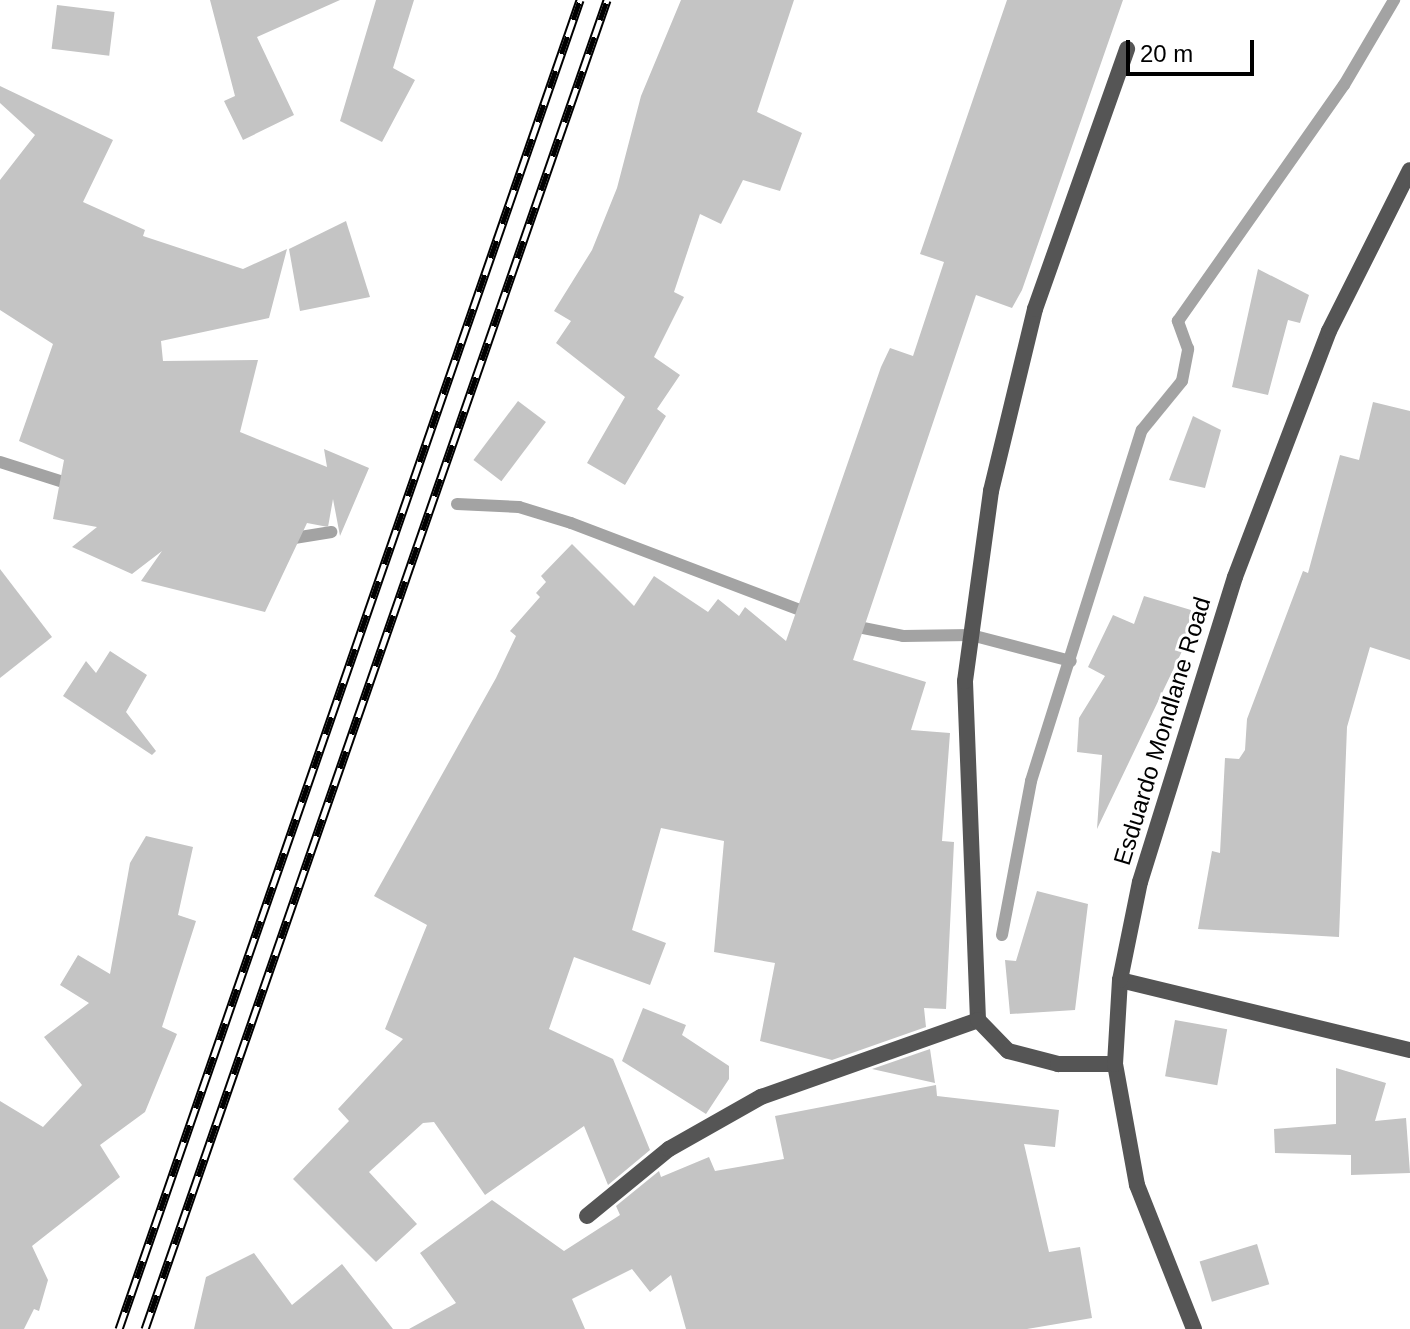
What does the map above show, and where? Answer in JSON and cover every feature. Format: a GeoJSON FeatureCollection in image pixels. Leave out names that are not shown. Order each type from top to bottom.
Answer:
{"type":"FeatureCollection","features":[{"type":"Feature","properties":{"kind":"street"},"geometry":{"type":"LineString","coordinates":[[1115,1064],[1058,1064],[1008,1051],[978,1020],[965,681],[991,491],[1035,309],[1127,49]]}},
{"type":"Feature","properties":{"kind":"street","name":"Esduardo Mondlane Road"},"geometry":{"type":"LineString","coordinates":[[1194,1329],[1137,1185],[1115,1064],[1120,980],[1140,882],[1235,577],[1329,331],[1406,185],[1410,170]]}},
{"type":"Feature","properties":{"kind":"street"},"geometry":{"type":"LineString","coordinates":[[1120,980],[1410,1050]]}},
{"type":"Feature","properties":{"kind":"street"},"geometry":{"type":"LineString","coordinates":[[587,1216],[669,1149],[761,1097],[978,1020]]}},
{"type":"Feature","properties":{"kind":"building"},"geometry":{"type":"Polygon","coordinates":[[[210,0],[340,0],[257,37],[294,115],[243,140],[224,101],[235,96],[210,0]]]}},
{"type":"Feature","properties":{"kind":"building"},"geometry":{"type":"Polygon","coordinates":[[[376,0],[414,0],[393,68],[415,80],[382,142],[340,121],[376,0]]]}},
{"type":"Feature","properties":{"kind":"building"},"geometry":{"type":"Polygon","coordinates":[[[681,0],[794,0],[757,112],[802,133],[780,191],[743,180],[721,224],[700,214],[674,292],[684,297],[654,357],[680,375],[657,409],[666,416],[625,485],[587,463],[625,397],[556,343],[571,321],[554,311],[592,250],[617,188],[641,96],[681,0]]]}},
{"type":"Feature","properties":{"kind":"building"},"geometry":{"type":"Polygon","coordinates":[[[1007,0],[1123,0],[1022,290],[1012,308],[976,295],[853,660],[926,682],[911,730],[950,733],[942,841],[954,842],[946,1009],[924,1008],[926,1027],[832,1060],[760,1041],[775,963],[714,952],[724,841],[661,828],[632,930],[666,943],[650,985],[574,957],[549,1029],[613,1059],[650,1150],[608,1185],[584,1126],[485,1195],[434,1122],[423,1123],[369,1172],[417,1224],[376,1262],[293,1179],[349,1121],[338,1109],[403,1039],[385,1029],[427,925],[374,896],[496,678],[516,636],[510,631],[540,597],[536,593],[546,582],[541,576],[572,544],[634,606],[654,576],[708,612],[718,599],[739,616],[745,607],[786,641],[881,367],[890,348],[913,356],[944,262],[920,254],[1007,0]]]}},
{"type":"Feature","properties":{"kind":"building"},"geometry":{"type":"Polygon","coordinates":[[[57,5],[115,12],[109,56],[52,49],[57,5]]]}},
{"type":"Feature","properties":{"kind":"building"},"geometry":{"type":"Polygon","coordinates":[[[0,86],[113,140],[83,202],[145,230],[143,236],[243,269],[287,249],[269,318],[161,341],[163,361],[258,360],[240,432],[327,467],[324,449],[369,468],[340,536],[333,499],[328,527],[307,523],[265,612],[141,581],[162,551],[132,574],[72,547],[97,527],[53,519],[64,460],[19,441],[53,344],[0,310],[0,180],[35,135],[0,103],[0,86]]]}},
{"type":"Feature","properties":{"kind":"building"},"geometry":{"type":"Polygon","coordinates":[[[346,221],[370,297],[300,311],[289,249],[346,221]]]}},
{"type":"Feature","properties":{"kind":"building"},"geometry":{"type":"Polygon","coordinates":[[[1258,269],[1309,295],[1300,323],[1288,320],[1268,395],[1232,387],[1258,269]]]}},
{"type":"Feature","properties":{"kind":"building"},"geometry":{"type":"Polygon","coordinates":[[[518,401],[546,422],[501,481],[473,460],[518,401]]]}},
{"type":"Feature","properties":{"kind":"building"},"geometry":{"type":"Polygon","coordinates":[[[1373,402],[1410,411],[1410,660],[1370,647],[1347,727],[1339,937],[1198,929],[1212,851],[1220,853],[1225,758],[1239,759],[1245,750],[1247,719],[1303,571],[1308,573],[1340,455],[1359,460],[1373,402]]]}},
{"type":"Feature","properties":{"kind":"building"},"geometry":{"type":"Polygon","coordinates":[[[1193,416],[1221,430],[1205,488],[1169,480],[1193,416]]]}},
{"type":"Feature","properties":{"kind":"building"},"geometry":{"type":"Polygon","coordinates":[[[0,569],[52,637],[0,678],[0,569]]]}},
{"type":"Feature","properties":{"kind":"building"},"geometry":{"type":"Polygon","coordinates":[[[1144,596],[1191,610],[1185,645],[1097,829],[1102,755],[1077,752],[1079,718],[1105,676],[1088,667],[1113,615],[1134,624],[1144,596]]]}},
{"type":"Feature","properties":{"kind":"building"},"geometry":{"type":"Polygon","coordinates":[[[110,651],[147,675],[126,712],[156,751],[152,755],[63,696],[86,661],[96,673],[110,651]]]}},
{"type":"Feature","properties":{"kind":"building"},"geometry":{"type":"Polygon","coordinates":[[[146,836],[193,847],[178,915],[196,921],[162,1027],[177,1034],[145,1112],[100,1145],[120,1177],[32,1246],[48,1280],[39,1311],[34,1309],[24,1329],[0,1329],[0,1101],[43,1127],[82,1085],[44,1037],[89,1003],[60,985],[78,955],[110,974],[130,863],[146,836]]]}},
{"type":"Feature","properties":{"kind":"building"},"geometry":{"type":"Polygon","coordinates":[[[1037,891],[1088,904],[1075,1010],[1010,1014],[1005,960],[1016,961],[1037,891]]]}},
{"type":"Feature","properties":{"kind":"building"},"geometry":{"type":"Polygon","coordinates":[[[643,1008],[686,1025],[682,1035],[729,1066],[729,1079],[706,1114],[622,1061],[643,1008]]]}},
{"type":"Feature","properties":{"kind":"building"},"geometry":{"type":"Polygon","coordinates":[[[1175,1020],[1227,1029],[1217,1085],[1165,1076],[1175,1020]]]}},
{"type":"Feature","properties":{"kind":"building"},"geometry":{"type":"Polygon","coordinates":[[[930,1049],[935,1083],[872,1069],[930,1049]]]}},
{"type":"Feature","properties":{"kind":"building"},"geometry":{"type":"Polygon","coordinates":[[[1336,1068],[1386,1083],[1375,1121],[1406,1118],[1410,1173],[1351,1175],[1351,1155],[1275,1153],[1274,1129],[1336,1124],[1336,1068]]]}},
{"type":"Feature","properties":{"kind":"building"},"geometry":{"type":"Polygon","coordinates":[[[936,1085],[937,1096],[1059,1110],[1055,1147],[1024,1144],[1049,1252],[1080,1247],[1092,1318],[1027,1329],[686,1329],[671,1275],[650,1292],[632,1269],[572,1299],[585,1329],[409,1329],[456,1303],[420,1253],[492,1200],[564,1251],[620,1215],[616,1206],[659,1171],[661,1177],[709,1157],[715,1171],[784,1159],[775,1116],[936,1085]]]}},
{"type":"Feature","properties":{"kind":"building"},"geometry":{"type":"Polygon","coordinates":[[[1257,1244],[1269,1284],[1212,1302],[1200,1262],[1257,1244]]]}},
{"type":"Feature","properties":{"kind":"building"},"geometry":{"type":"Polygon","coordinates":[[[254,1253],[292,1305],[342,1264],[393,1329],[194,1329],[206,1277],[254,1253]]]}},
{"type":"Feature","properties":{"kind":"waterway"},"geometry":{"type":"LineString","coordinates":[[1002,935],[1031,781],[1142,430],[1182,381],[1188,349],[1178,321],[1344,85],[1394,0]]}},
{"type":"Feature","properties":{"kind":"waterway"},"geometry":{"type":"LineString","coordinates":[[0,462],[73,485]]}},
{"type":"Feature","properties":{"kind":"waterway"},"geometry":{"type":"LineString","coordinates":[[457,504],[519,507],[571,523],[811,614]]}},
{"type":"Feature","properties":{"kind":"waterway"},"geometry":{"type":"LineString","coordinates":[[288,539],[331,532]]}},
{"type":"Feature","properties":{"kind":"waterway"},"geometry":{"type":"LineString","coordinates":[[848,625],[903,636],[971,635],[1071,661]]}},
{"type":"Feature","properties":{"kind":"railway"},"geometry":{"type":"LineString","coordinates":[[119,1329],[580,0]]}},
{"type":"Feature","properties":{"kind":"railway"},"geometry":{"type":"LineString","coordinates":[[145,1329],[607,0]]}}]}
